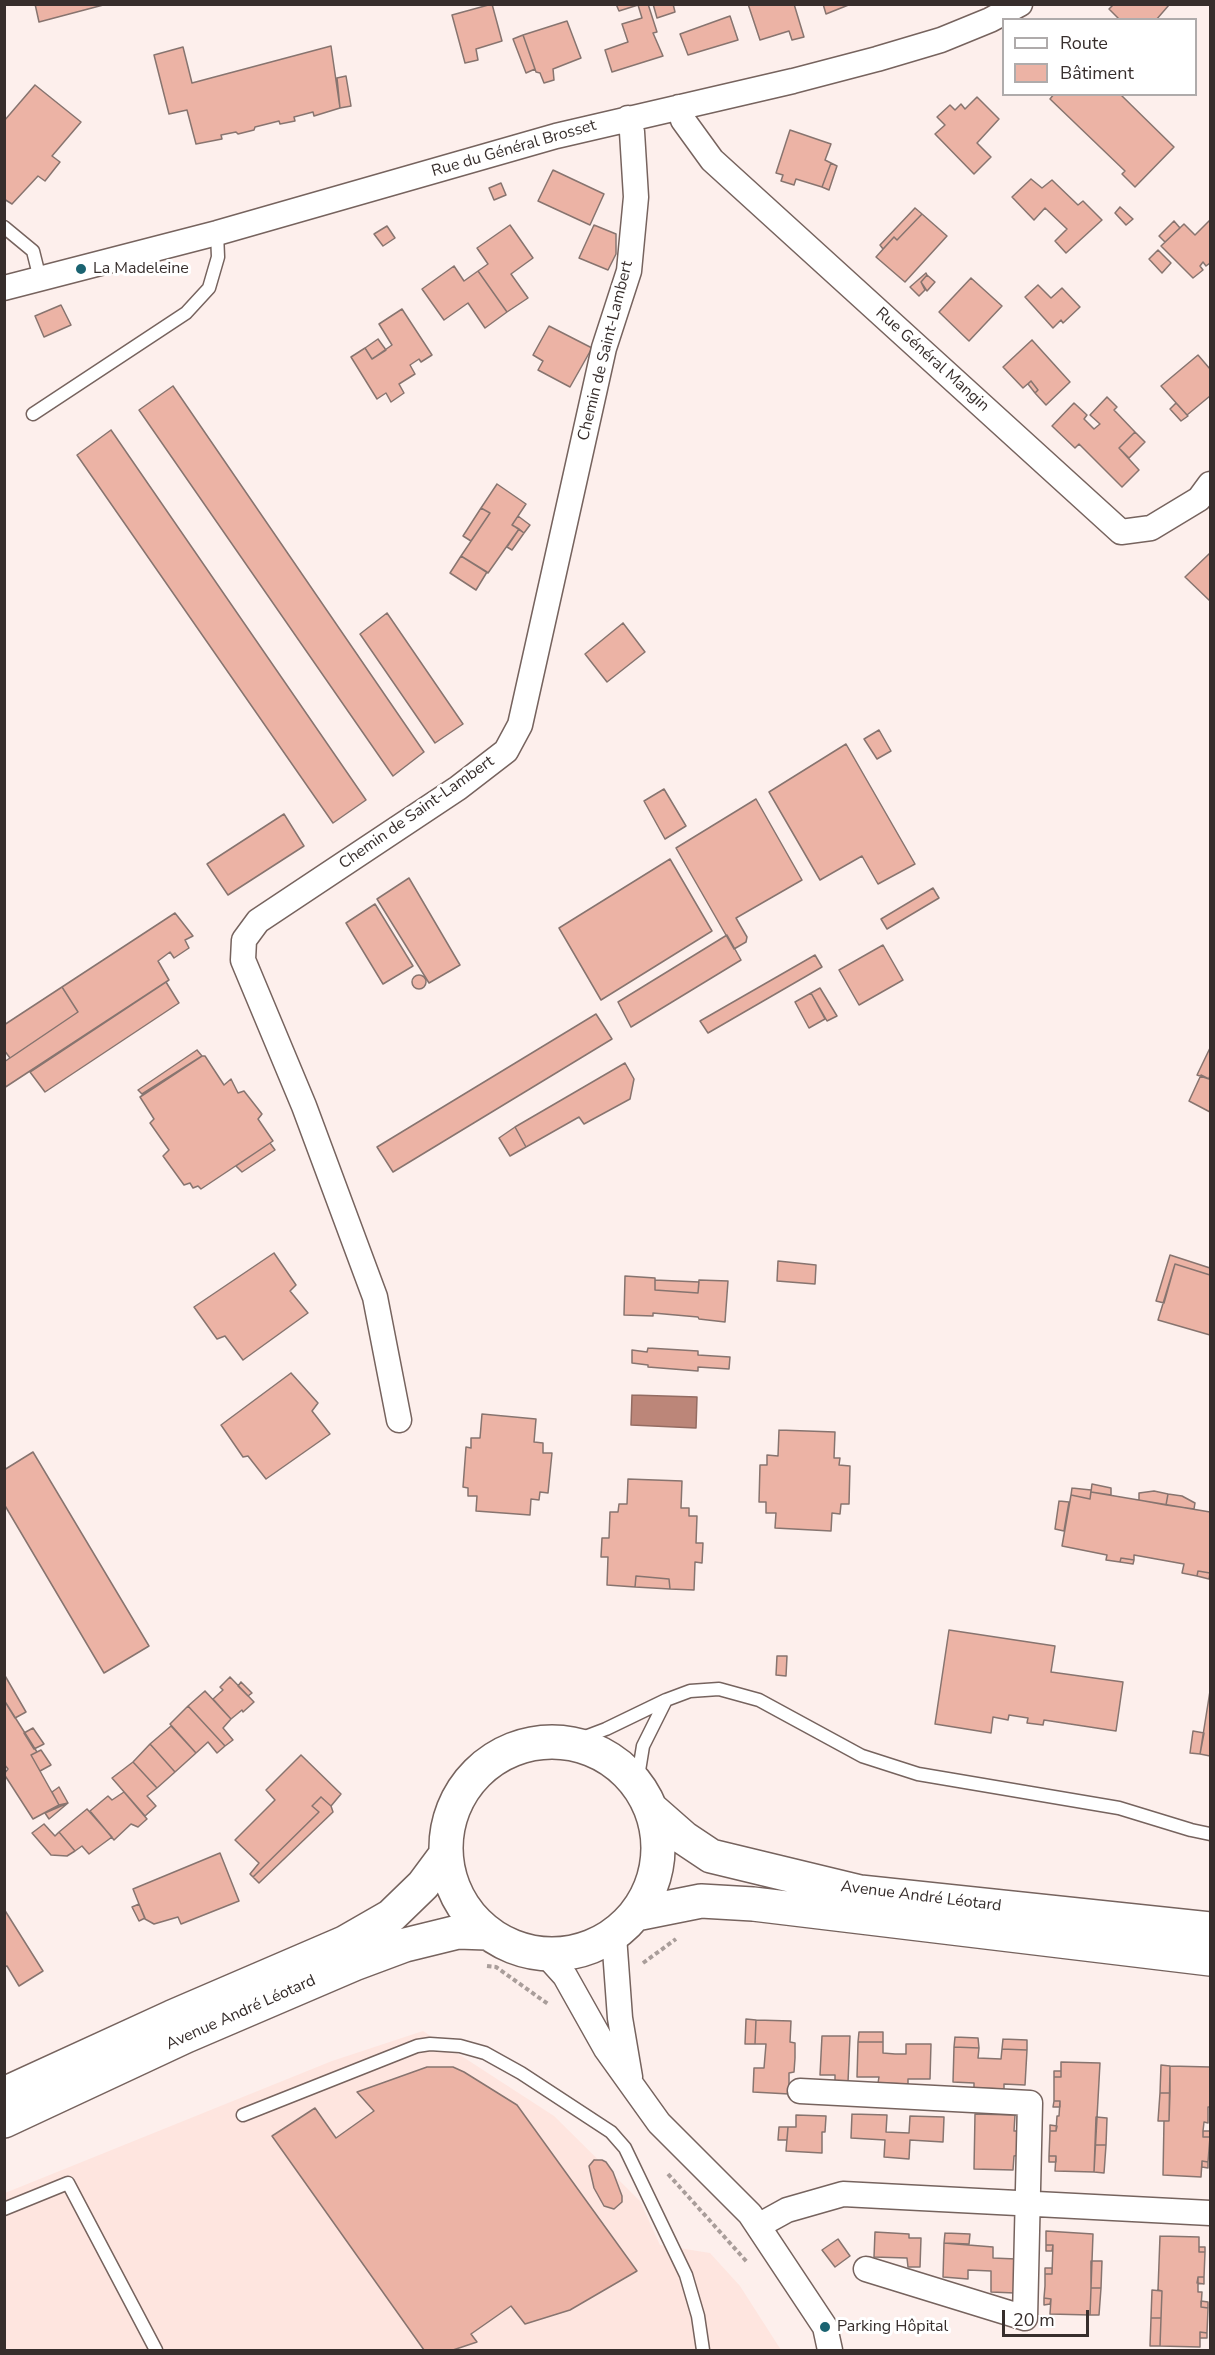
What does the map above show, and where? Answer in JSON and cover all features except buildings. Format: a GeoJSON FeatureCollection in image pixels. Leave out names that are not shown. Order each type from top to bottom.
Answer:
{"type":"FeatureCollection","features":[{"type":"Feature","properties":{"kind":"main road"},"geometry":{"type":"LineString","coordinates":[[546,1742],[569,1743],[607,1757],[624,1769],[644,1796],[658,1836],[658,1863],[651,1890],[625,1925],[593,1947],[570,1953],[546,1955],[514,1948],[487,1933],[470,1917],[458,1898],[449,1876],[446,1854],[447,1830],[454,1807],[465,1787],[481,1769],[501,1756],[523,1746],[546,1742]]}},
{"type":"Feature","properties":{"kind":"main road","name":"Avenue André Léotard"},"geometry":{"type":"LineString","coordinates":[[644,1796],[684,1838],[711,1856],[860,1892],[1210,1929]]}},
{"type":"Feature","properties":{"kind":"main road","name":"Avenue André Léotard"},"geometry":{"type":"LineString","coordinates":[[4,2094],[172,2017],[344,1943],[391,1916],[423,1885],[446,1854]]}},
{"type":"Feature","properties":{"kind":"main road","name":"Avenue André Léotard"},"geometry":{"type":"LineString","coordinates":[[625,1925],[702,1901],[753,1904],[1210,1959]]}},
{"type":"Feature","properties":{"kind":"main road","name":"Avenue André Léotard"},"geometry":{"type":"LineString","coordinates":[[4,2121],[186,2036],[354,1964],[405,1945],[459,1932],[487,1933]]}},
{"type":"Feature","properties":{"kind":"street","name":"Rue du Général Brosset"},"geometry":{"type":"LineString","coordinates":[[4,288],[217,233],[544,139],[628,117],[793,81],[941,40],[990,20],[1020,4]]}},
{"type":"Feature","properties":{"kind":"street","name":"Rue Général Mangin"},"geometry":{"type":"LineString","coordinates":[[679,107],[684,120],[712,160],[1121,532],[1151,528],[1199,499],[1210,484]]}},
{"type":"Feature","properties":{"kind":"street","name":"Chemin de Saint-Lambert"},"geometry":{"type":"LineString","coordinates":[[399,1419],[375,1297],[304,1106],[243,960],[244,940],[258,921],[458,788],[506,751],[520,725],[604,348],[629,270],[636,197],[632,132],[628,117]]}},
{"type":"Feature","properties":{"kind":"street"},"geometry":{"type":"LineString","coordinates":[[625,1925],[620,2018],[633,2088]]}},
{"type":"Feature","properties":{"kind":"street"},"geometry":{"type":"LineString","coordinates":[[546,1955],[565,1976],[606,2049],[659,2123],[750,2214],[825,2327],[830,2350]]}},
{"type":"Feature","properties":{"kind":"street"},"geometry":{"type":"LineString","coordinates":[[800,2091],[1030,2103],[1025,2318],[866,2270]]}},
{"type":"Feature","properties":{"kind":"street"},"geometry":{"type":"LineString","coordinates":[[758,2226],[787,2210],[843,2194],[1210,2213]]}},
{"type":"Feature","properties":{"kind":"lane"},"geometry":{"type":"LineString","coordinates":[[4,228],[33,251],[40,279]]}},
{"type":"Feature","properties":{"kind":"lane"},"geometry":{"type":"LineString","coordinates":[[33,414],[186,314],[209,288],[218,257],[217,233]]}},
{"type":"Feature","properties":{"kind":"lane"},"geometry":{"type":"LineString","coordinates":[[569,1743],[606,1730],[666,1700],[690,1691],[719,1689],[759,1700],[862,1756],[918,1774],[1119,1809],[1210,1834]]}},
{"type":"Feature","properties":{"kind":"lane"},"geometry":{"type":"LineString","coordinates":[[644,1796],[644,1746],[666,1700]]}},
{"type":"Feature","properties":{"kind":"lane"},"geometry":{"type":"LineString","coordinates":[[243,2115],[417,2046],[430,2044],[460,2046],[485,2053],[521,2073],[611,2132],[625,2148],[686,2274],[698,2316],[703,2350]]}},
{"type":"Feature","properties":{"kind":"lane"},"geometry":{"type":"LineString","coordinates":[[4,2209],[68,2183],[156,2350]]}},
{"type":"Feature","properties":{"kind":"shaded area"},"geometry":{"type":"Polygon","coordinates":[[[632,1395],[697,1397],[696,1428],[631,1425],[632,1395]]]}},
{"type":"Feature","properties":{"kind":"shaded area"},"geometry":{"type":"Polygon","coordinates":[[[423,2031],[554,2116],[640,2201],[660,2245],[710,2253],[740,2286],[781,2350],[5,2350],[5,2193],[332,2061],[423,2031]]]}},
{"type":"Feature","properties":{"kind":"place","name":"La Madeleine"},"geometry":{"type":"Point","coordinates":[81,269]}},
{"type":"Feature","properties":{"kind":"place","name":"Parking Hôpital"},"geometry":{"type":"Point","coordinates":[825,2327]}}]}
